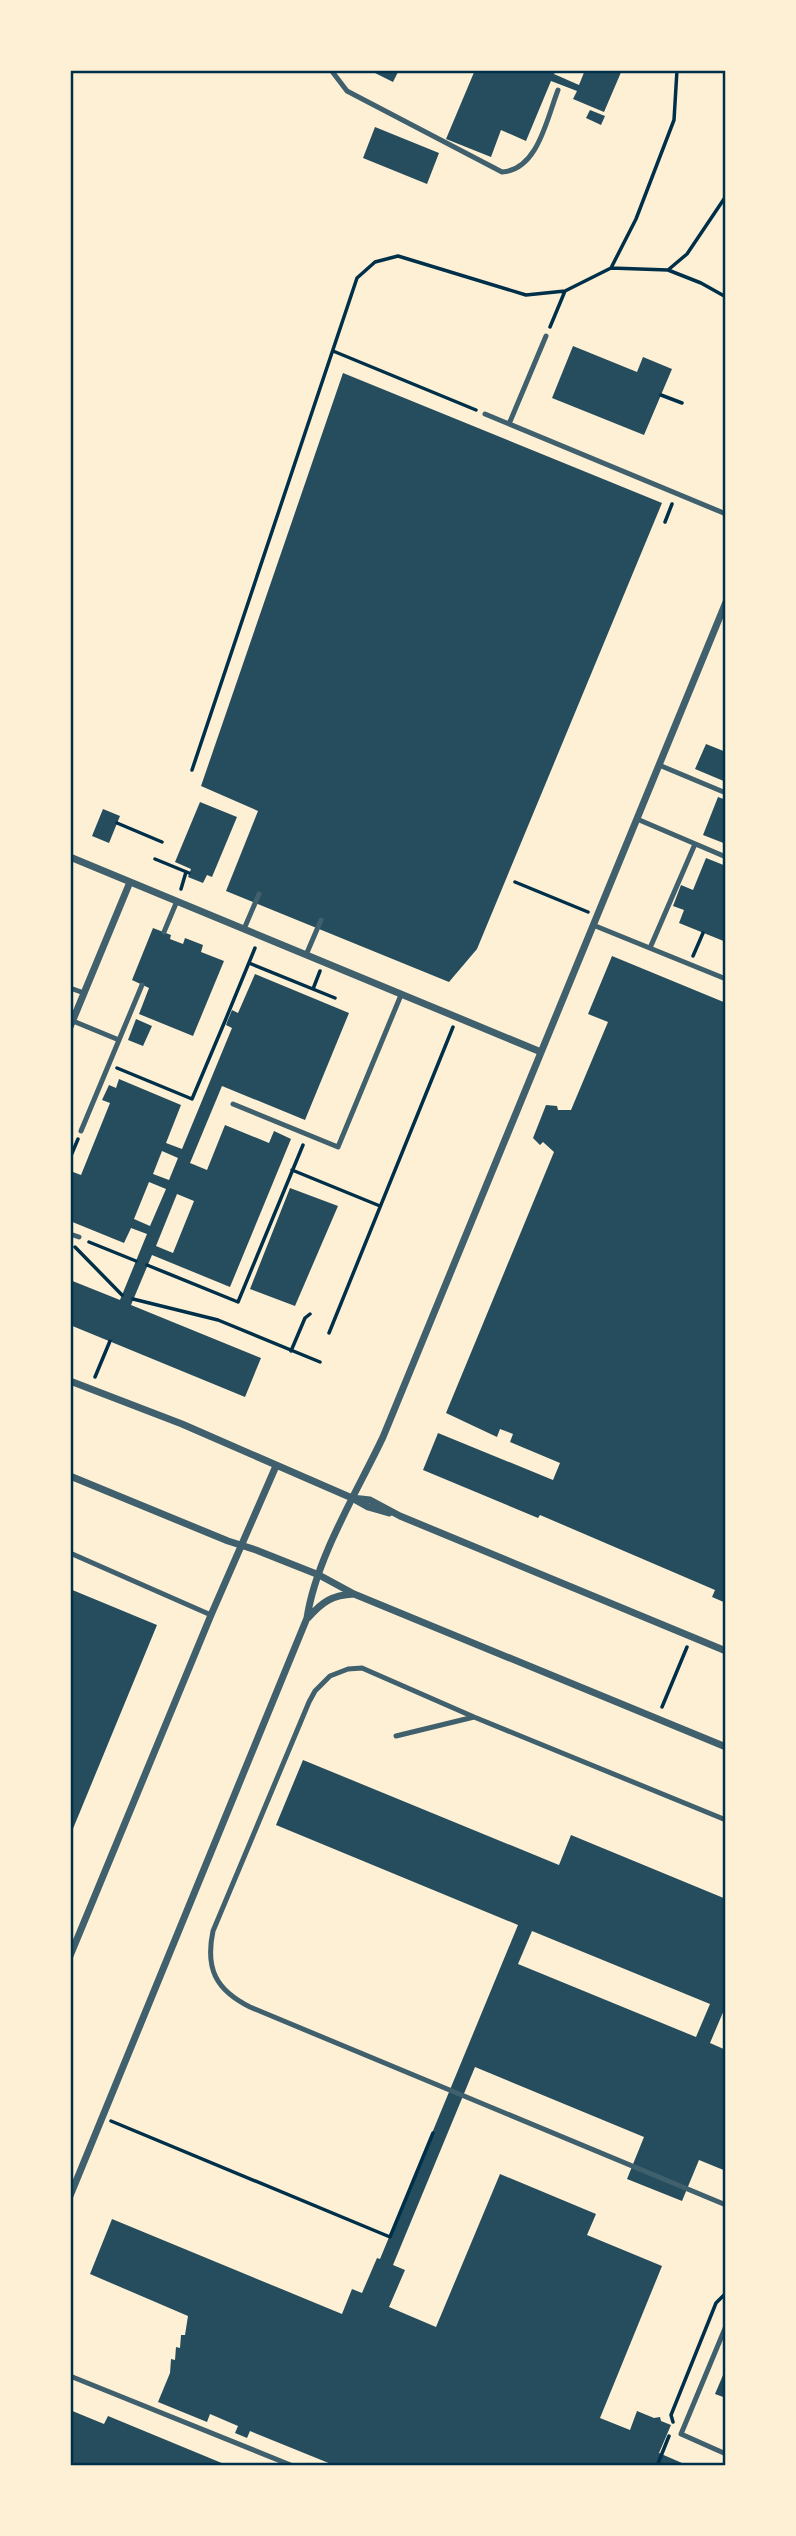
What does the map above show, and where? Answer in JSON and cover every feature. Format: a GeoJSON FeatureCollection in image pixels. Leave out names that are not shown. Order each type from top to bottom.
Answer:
{"type":"FeatureCollection","features":[{"type":"Feature","properties":{"kind":"street"},"geometry":{"type":"LineString","coordinates":[[70,2196],[307,1618],[319,1575],[352,1498],[383,1437],[726,602]]}},
{"type":"Feature","properties":{"kind":"street"},"geometry":{"type":"LineString","coordinates":[[70,857],[541,1052]]}},
{"type":"Feature","properties":{"kind":"street"},"geometry":{"type":"LineString","coordinates":[[71,1024],[130,882]]}},
{"type":"Feature","properties":{"kind":"street"},"geometry":{"type":"LineString","coordinates":[[70,1381],[182,1424],[368,1507],[400,1516],[726,1651]]}},
{"type":"Feature","properties":{"kind":"street"},"geometry":{"type":"LineString","coordinates":[[70,1956],[211,1615],[276,1466]]}},
{"type":"Feature","properties":{"kind":"street"},"geometry":{"type":"LineString","coordinates":[[70,1476],[319,1575],[355,1594],[726,1747]]}},
{"type":"Feature","properties":{"kind":"street"},"geometry":{"type":"LineString","coordinates":[[307,1618],[323,1601],[338,1595],[355,1594]]}},
{"type":"Feature","properties":{"kind":"lane"},"geometry":{"type":"LineString","coordinates":[[331,70],[346,91],[502,172],[513,171],[522,166],[534,151],[558,90]]}},
{"type":"Feature","properties":{"kind":"lane"},"geometry":{"type":"LineString","coordinates":[[509,424],[546,335]]}},
{"type":"Feature","properties":{"kind":"lane"},"geometry":{"type":"LineString","coordinates":[[485,414],[726,514]]}},
{"type":"Feature","properties":{"kind":"lane"},"geometry":{"type":"LineString","coordinates":[[659,765],[726,793]]}},
{"type":"Feature","properties":{"kind":"lane"},"geometry":{"type":"LineString","coordinates":[[636,819],[726,857]]}},
{"type":"Feature","properties":{"kind":"lane"},"geometry":{"type":"LineString","coordinates":[[650,948],[695,844]]}},
{"type":"Feature","properties":{"kind":"lane"},"geometry":{"type":"LineString","coordinates":[[244,929],[259,894]]}},
{"type":"Feature","properties":{"kind":"lane"},"geometry":{"type":"LineString","coordinates":[[164,932],[177,901]]}},
{"type":"Feature","properties":{"kind":"lane"},"geometry":{"type":"LineString","coordinates":[[306,955],[321,920]]}},
{"type":"Feature","properties":{"kind":"lane"},"geometry":{"type":"LineString","coordinates":[[593,925],[726,979]]}},
{"type":"Feature","properties":{"kind":"lane"},"geometry":{"type":"LineString","coordinates":[[81,1131],[142,985]]}},
{"type":"Feature","properties":{"kind":"lane"},"geometry":{"type":"LineString","coordinates":[[70,988],[84,993]]}},
{"type":"Feature","properties":{"kind":"lane"},"geometry":{"type":"LineString","coordinates":[[233,1104],[338,1147],[401,995]]}},
{"type":"Feature","properties":{"kind":"lane"},"geometry":{"type":"LineString","coordinates":[[71,1024],[119,1040]]}},
{"type":"Feature","properties":{"kind":"lane"},"geometry":{"type":"LineString","coordinates":[[70,1234],[79,1237]]}},
{"type":"Feature","properties":{"kind":"lane"},"geometry":{"type":"LineString","coordinates":[[70,1553],[211,1615]]}},
{"type":"Feature","properties":{"kind":"lane"},"geometry":{"type":"LineString","coordinates":[[726,1820],[362,1668],[339,1672],[321,1683],[309,1702],[213,1931],[211,1958],[212,1969],[218,1981],[230,1996],[250,2007],[726,2205]]}},
{"type":"Feature","properties":{"kind":"lane"},"geometry":{"type":"LineString","coordinates":[[396,1736],[474,1717]]}},
{"type":"Feature","properties":{"kind":"lane"},"geometry":{"type":"LineString","coordinates":[[726,2326],[681,2434],[726,2454]]}},
{"type":"Feature","properties":{"kind":"lane"},"geometry":{"type":"LineString","coordinates":[[70,2376],[292,2466]]}},
{"type":"Feature","properties":{"kind":"path"},"geometry":{"type":"LineString","coordinates":[[611,268],[636,219],[674,120],[677,70]]}},
{"type":"Feature","properties":{"kind":"path"},"geometry":{"type":"LineString","coordinates":[[668,270],[687,254],[726,196]]}},
{"type":"Feature","properties":{"kind":"path"},"geometry":{"type":"LineString","coordinates":[[192,770],[357,278],[375,262],[398,256],[526,295],[565,290],[611,268],[668,270],[701,283],[726,297]]}},
{"type":"Feature","properties":{"kind":"path"},"geometry":{"type":"LineString","coordinates":[[546,335],[565,290]]}},
{"type":"Feature","properties":{"kind":"path"},"geometry":{"type":"LineString","coordinates":[[333,351],[485,414]]}},
{"type":"Feature","properties":{"kind":"path"},"geometry":{"type":"LineString","coordinates":[[661,395],[682,403]]}},
{"type":"Feature","properties":{"kind":"path"},"geometry":{"type":"LineString","coordinates":[[665,522],[677,494]]}},
{"type":"Feature","properties":{"kind":"path"},"geometry":{"type":"LineString","coordinates":[[117,823],[162,842]]}},
{"type":"Feature","properties":{"kind":"path"},"geometry":{"type":"LineString","coordinates":[[155,859],[188,873],[177,901]]}},
{"type":"Feature","properties":{"kind":"path"},"geometry":{"type":"LineString","coordinates":[[516,882],[577,907]]}},
{"type":"Feature","properties":{"kind":"path"},"geometry":{"type":"LineString","coordinates":[[690,964],[703,933]]}},
{"type":"Feature","properties":{"kind":"path"},"geometry":{"type":"LineString","coordinates":[[109,1065],[192,1099],[260,936]]}},
{"type":"Feature","properties":{"kind":"path"},"geometry":{"type":"LineString","coordinates":[[313,989],[324,962]]}},
{"type":"Feature","properties":{"kind":"path"},"geometry":{"type":"LineString","coordinates":[[249,963],[335,998]]}},
{"type":"Feature","properties":{"kind":"path"},"geometry":{"type":"LineString","coordinates":[[329,1333],[457,1018]]}},
{"type":"Feature","properties":{"kind":"path"},"geometry":{"type":"LineString","coordinates":[[70,1157],[81,1131]]}},
{"type":"Feature","properties":{"kind":"path"},"geometry":{"type":"LineString","coordinates":[[147,1265],[237,1302],[307,1134]]}},
{"type":"Feature","properties":{"kind":"path"},"geometry":{"type":"LineString","coordinates":[[292,1170],[380,1206]]}},
{"type":"Feature","properties":{"kind":"path"},"geometry":{"type":"LineString","coordinates":[[122,1295],[74,1248],[79,1237],[136,1261]]}},
{"type":"Feature","properties":{"kind":"path"},"geometry":{"type":"LineString","coordinates":[[133,1299],[218,1321],[320,1362]]}},
{"type":"Feature","properties":{"kind":"path"},"geometry":{"type":"LineString","coordinates":[[291,1351],[305,1318],[310,1314]]}},
{"type":"Feature","properties":{"kind":"path"},"geometry":{"type":"LineString","coordinates":[[90,1389],[110,1341]]}},
{"type":"Feature","properties":{"kind":"path"},"geometry":{"type":"LineString","coordinates":[[657,1719],[692,1637]]}},
{"type":"Feature","properties":{"kind":"path"},"geometry":{"type":"LineString","coordinates":[[102,2118],[390,2237],[433,2133]]}},
{"type":"Feature","properties":{"kind":"path"},"geometry":{"type":"LineString","coordinates":[[657,2466],[673,2427],[671,2415],[716,2303],[726,2293]]}},
{"type":"Feature","properties":{"kind":"building"},"geometry":{"type":"Polygon","coordinates":[[[369,70],[399,70],[393,82],[369,70]]]}},
{"type":"Feature","properties":{"kind":"building"},"geometry":{"type":"Polygon","coordinates":[[[475,70],[556,70],[554,74],[579,85],[585,70],[622,70],[604,112],[573,99],[577,91],[551,81],[526,141],[501,130],[491,157],[446,139],[475,70]]]}},
{"type":"Feature","properties":{"kind":"building"},"geometry":{"type":"Polygon","coordinates":[[[590,110],[605,116],[601,125],[586,118],[590,110]]]}},
{"type":"Feature","properties":{"kind":"building"},"geometry":{"type":"Polygon","coordinates":[[[375,127],[439,153],[427,184],[363,158],[375,127]]]}},
{"type":"Feature","properties":{"kind":"building"},"geometry":{"type":"Polygon","coordinates":[[[573,346],[637,372],[643,357],[672,369],[644,435],[552,398],[573,346]]]}},
{"type":"Feature","properties":{"kind":"building"},"geometry":{"type":"Polygon","coordinates":[[[343,373],[662,503],[477,949],[449,982],[226,891],[258,811],[201,786],[343,373]]]}},
{"type":"Feature","properties":{"kind":"building"},"geometry":{"type":"Polygon","coordinates":[[[706,744],[726,752],[726,782],[695,769],[706,744]]]}},
{"type":"Feature","properties":{"kind":"building"},"geometry":{"type":"Polygon","coordinates":[[[718,797],[726,800],[726,844],[703,835],[718,797]]]}},
{"type":"Feature","properties":{"kind":"building"},"geometry":{"type":"Polygon","coordinates":[[[200,802],[237,817],[212,877],[207,875],[203,883],[188,877],[191,869],[175,862],[200,802]]]}},
{"type":"Feature","properties":{"kind":"building"},"geometry":{"type":"Polygon","coordinates":[[[103,809],[120,816],[109,843],[92,836],[103,809]]]}},
{"type":"Feature","properties":{"kind":"building"},"geometry":{"type":"Polygon","coordinates":[[[706,858],[726,866],[726,942],[679,923],[684,910],[673,906],[681,885],[693,890],[706,858]]]}},
{"type":"Feature","properties":{"kind":"building"},"geometry":{"type":"Polygon","coordinates":[[[153,928],[171,935],[170,939],[183,944],[185,938],[203,945],[201,952],[224,961],[193,1036],[139,1014],[149,988],[132,980],[153,928]]]}},
{"type":"Feature","properties":{"kind":"building"},"geometry":{"type":"Polygon","coordinates":[[[612,956],[726,1003],[726,1603],[712,1597],[715,1590],[540,1515],[538,1518],[423,1470],[438,1433],[553,1480],[560,1463],[510,1442],[513,1434],[500,1429],[497,1437],[446,1413],[554,1152],[543,1142],[540,1145],[533,1138],[546,1105],[557,1106],[558,1110],[571,1110],[608,1022],[588,1014],[612,956]]]}},
{"type":"Feature","properties":{"kind":"building"},"geometry":{"type":"Polygon","coordinates":[[[255,974],[349,1013],[305,1120],[222,1086],[190,1163],[207,1170],[225,1125],[269,1143],[274,1131],[291,1139],[230,1287],[152,1255],[131,1305],[261,1358],[245,1397],[70,1325],[70,1280],[120,1300],[147,1234],[131,1228],[124,1243],[70,1221],[70,1179],[73,1172],[81,1175],[110,1103],[102,1100],[109,1085],[116,1088],[119,1079],[181,1105],[166,1143],[182,1149],[232,1028],[226,1025],[227,1022],[232,1010],[238,1013],[255,974]],[[162,1151],[153,1174],[169,1180],[178,1158],[162,1151]],[[149,1182],[134,1219],[150,1226],[166,1189],[149,1182]],[[177,1194],[156,1246],[173,1253],[194,1201],[177,1194]]]}},
{"type":"Feature","properties":{"kind":"building"},"geometry":{"type":"Polygon","coordinates":[[[136,1019],[152,1026],[143,1046],[128,1040],[136,1019]]]}},
{"type":"Feature","properties":{"kind":"building"},"geometry":{"type":"Polygon","coordinates":[[[290,1188],[338,1206],[295,1306],[250,1289],[290,1188]]]}},
{"type":"Feature","properties":{"kind":"building"},"geometry":{"type":"Polygon","coordinates":[[[70,1589],[157,1625],[70,1836],[70,1589]]]}},
{"type":"Feature","properties":{"kind":"building"},"geometry":{"type":"Polygon","coordinates":[[[303,1760],[559,1865],[571,1835],[726,1899],[726,2011],[724,2010],[710,2043],[726,2050],[726,2171],[699,2160],[682,2201],[627,2179],[644,2137],[475,2067],[393,2265],[405,2270],[389,2307],[436,2327],[500,2174],[596,2214],[587,2235],[662,2266],[600,2418],[630,2430],[637,2411],[654,2418],[660,2417],[661,2421],[671,2425],[659,2453],[689,2466],[336,2466],[250,2431],[247,2438],[235,2433],[238,2426],[210,2414],[207,2422],[158,2402],[170,2373],[171,2359],[175,2360],[176,2347],[180,2348],[181,2335],[185,2335],[188,2316],[90,2274],[112,2219],[342,2314],[352,2289],[362,2293],[377,2258],[380,2259],[518,1925],[276,1825],[303,1760]],[[532,1931],[518,1964],[696,2037],[710,2004],[532,1931]]]}},
{"type":"Feature","properties":{"kind":"building"},"geometry":{"type":"Polygon","coordinates":[[[726,2368],[726,2398],[715,2394],[726,2368]]]}},
{"type":"Feature","properties":{"kind":"building"},"geometry":{"type":"Polygon","coordinates":[[[70,2410],[104,2424],[108,2416],[229,2466],[70,2466],[70,2410]]]}}]}
